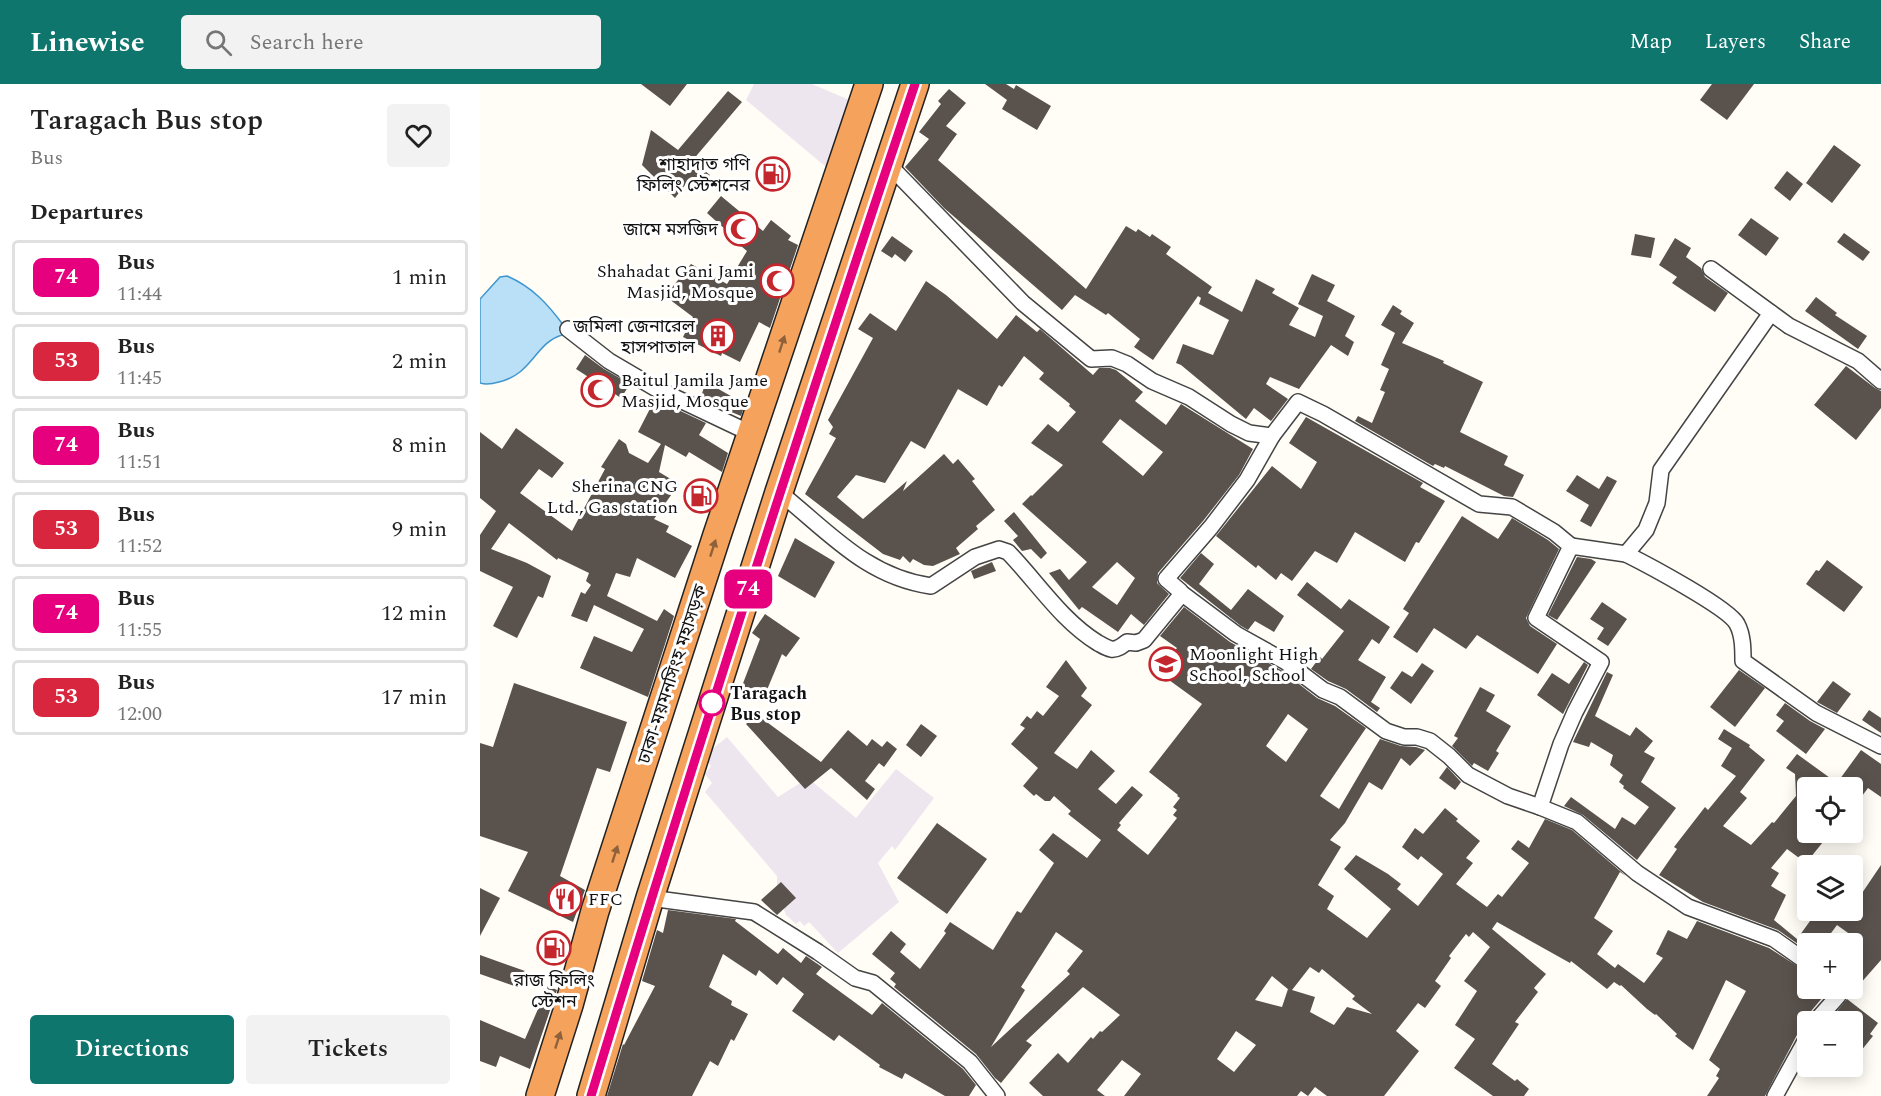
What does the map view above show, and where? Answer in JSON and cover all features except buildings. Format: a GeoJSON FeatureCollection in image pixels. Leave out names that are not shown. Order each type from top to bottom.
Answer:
{"type":"FeatureCollection","features":[{"type":"Feature","properties":{"kind":"highway","name":"ঢাকা-ময়মনসিংহ মহাসড়ক"},"geometry":{"type":"LineString","coordinates":[[540,1096],[569,1005],[595,911],[868,84]]}},
{"type":"Feature","properties":{"kind":"highway"},"geometry":{"type":"LineString","coordinates":[[591,1096],[650,898],[779,492],[915,84]]}},
{"type":"Feature","properties":{"kind":"street"},"geometry":{"type":"LineString","coordinates":[[888,164],[1023,303],[1086,356],[1091,359],[1112,358],[1127,364],[1152,381],[1189,397],[1249,433],[1272,436]]}},
{"type":"Feature","properties":{"kind":"street"},"geometry":{"type":"LineString","coordinates":[[1711,269],[1789,326],[1858,361],[1881,381]]}},
{"type":"Feature","properties":{"kind":"street"},"geometry":{"type":"LineString","coordinates":[[1626,554],[1646,530],[1657,503],[1661,470],[1771,313]]}},
{"type":"Feature","properties":{"kind":"street"},"geometry":{"type":"LineString","coordinates":[[568,329],[609,361],[655,388],[752,434]]}},
{"type":"Feature","properties":{"kind":"street"},"geometry":{"type":"LineString","coordinates":[[1797,955],[1774,939],[1688,907],[1637,873],[1577,822],[1508,796],[1468,775],[1430,741],[1417,737],[1404,737],[1386,731],[1340,697],[1323,690],[1286,662],[1236,634],[1166,579],[1247,480],[1272,436],[1298,402],[1323,414],[1479,504],[1512,507],[1554,532],[1571,546],[1626,554],[1713,604],[1737,622],[1742,640],[1743,661],[1816,712],[1881,746]]}},
{"type":"Feature","properties":{"kind":"street"},"geometry":{"type":"LineString","coordinates":[[779,492],[850,552],[872,567],[898,579],[931,586],[975,557],[999,549],[1008,552],[1066,618],[1085,635],[1111,650],[1118,649],[1127,642],[1136,643],[1144,640],[1180,592]]}},
{"type":"Feature","properties":{"kind":"street"},"geometry":{"type":"LineString","coordinates":[[1540,807],[1566,733],[1601,662],[1536,618],[1571,546]]}},
{"type":"Feature","properties":{"kind":"street"},"geometry":{"type":"LineString","coordinates":[[650,898],[754,912],[855,978],[873,983],[970,1062],[997,1096]]}},
{"type":"Feature","properties":{"kind":"street"},"geometry":{"type":"LineString","coordinates":[[1825,1011],[1835,999]]}},
{"type":"Feature","properties":{"kind":"street"},"geometry":{"type":"LineString","coordinates":[[1775,1096],[1797,1056]]}},
{"type":"Feature","properties":{"kind":"shaded area"},"geometry":{"type":"Polygon","coordinates":[[[754,84],[812,84],[854,102],[832,172],[746,100],[754,84]]]}},
{"type":"Feature","properties":{"kind":"shaded area"},"geometry":{"type":"Polygon","coordinates":[[[727,737],[778,797],[808,778],[856,818],[896,769],[934,798],[895,850],[892,846],[878,863],[899,902],[838,953],[809,922],[804,926],[800,921],[796,924],[786,915],[777,892],[777,876],[705,792],[712,783],[705,774],[711,766],[704,756],[727,737]]]}},
{"type":"Feature","properties":{"kind":"water"},"geometry":{"type":"Polygon","coordinates":[[[507,276],[524,285],[545,303],[564,326],[562,335],[553,339],[527,366],[510,378],[482,384],[480,383],[480,299],[500,277],[507,276]]]}},
{"type":"Feature","properties":{"kind":"bus line","name":"74"},"geometry":{"type":"LineString","coordinates":[[591,1096],[650,898],[774,509],[915,84]]}},
{"type":"Feature","properties":{"kind":"place","name":"শাহাদাত গণি ফিলিং স্টেশনের"},"geometry":{"type":"Point","coordinates":[773,174]}},
{"type":"Feature","properties":{"kind":"place","name":"জামে মসজিদ"},"geometry":{"type":"Point","coordinates":[741,229]}},
{"type":"Feature","properties":{"kind":"place","name":"Shahadat Gani Jami Masjid, Mosque"},"geometry":{"type":"Point","coordinates":[777,281]}},
{"type":"Feature","properties":{"kind":"place","name":"জমিলা জেনারেল হাসপাতাল"},"geometry":{"type":"Point","coordinates":[718,336]}},
{"type":"Feature","properties":{"kind":"place","name":"Baitul Jamila Jame Masjid, Mosque"},"geometry":{"type":"Point","coordinates":[598,390]}},
{"type":"Feature","properties":{"kind":"place","name":"Sherina CNG Ltd., Gas station"},"geometry":{"type":"Point","coordinates":[701,496]}},
{"type":"Feature","properties":{"kind":"place","name":"Moonlight High School, School"},"geometry":{"type":"Point","coordinates":[1166,664]}},
{"type":"Feature","properties":{"kind":"place","name":"Taragach Bus stop"},"geometry":{"type":"Point","coordinates":[712,703]}},
{"type":"Feature","properties":{"kind":"place","name":"FFC"},"geometry":{"type":"Point","coordinates":[565,899]}},
{"type":"Feature","properties":{"kind":"place","name":"রাজ ফিলিং স্টেশন"},"geometry":{"type":"Point","coordinates":[554,948]}}]}
